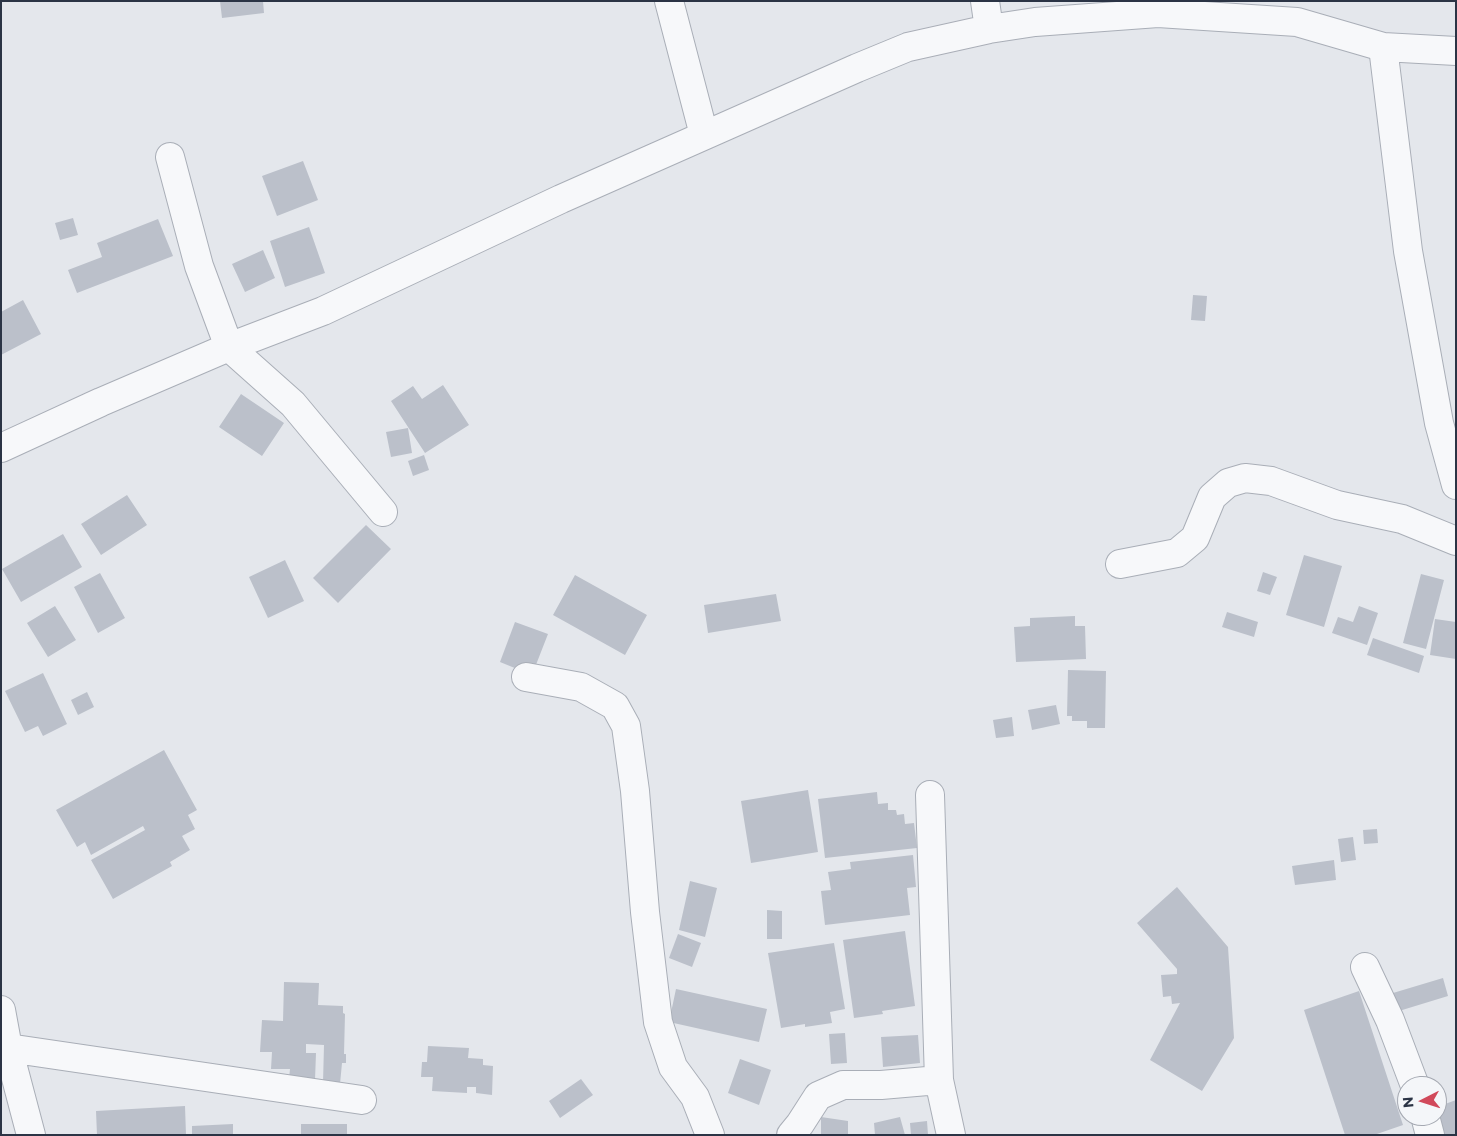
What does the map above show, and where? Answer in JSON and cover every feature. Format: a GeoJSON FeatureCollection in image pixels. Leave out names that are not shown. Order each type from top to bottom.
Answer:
{"type":"FeatureCollection","features":[{"type":"Feature","properties":{"kind":"street"},"geometry":{"type":"LineString","coordinates":[[669,1],[704,135]]}},
{"type":"Feature","properties":{"kind":"street"},"geometry":{"type":"LineString","coordinates":[[985,1],[989,29]]}},
{"type":"Feature","properties":{"kind":"street"},"geometry":{"type":"LineString","coordinates":[[1,448],[101,402],[323,311],[561,199],[908,47],[989,29],[1035,22],[1158,13],[1297,22],[1383,47],[1456,51]]}},
{"type":"Feature","properties":{"kind":"street"},"geometry":{"type":"LineString","coordinates":[[1383,47],[1408,251],[1438,423],[1456,485]]}},
{"type":"Feature","properties":{"kind":"street"},"geometry":{"type":"LineString","coordinates":[[170,157],[199,266],[229,348],[293,404],[383,512]]}},
{"type":"Feature","properties":{"kind":"street"},"geometry":{"type":"LineString","coordinates":[[1120,564],[1177,553],[1195,538],[1212,497],[1228,483],[1245,478],[1271,481],[1337,505],[1402,519],[1456,540]]}},
{"type":"Feature","properties":{"kind":"street"},"geometry":{"type":"LineString","coordinates":[[526,677],[581,687],[614,706],[626,726],[658,1022],[673,1067],[695,1097],[710,1135]]}},
{"type":"Feature","properties":{"kind":"street"},"geometry":{"type":"LineString","coordinates":[[930,795],[939,1080],[951,1135]]}},
{"type":"Feature","properties":{"kind":"street"},"geometry":{"type":"LineString","coordinates":[[1365,967],[1390,1020],[1411,1076]]}},
{"type":"Feature","properties":{"kind":"street"},"geometry":{"type":"LineString","coordinates":[[1,1011],[8,1048],[31,1135]]}},
{"type":"Feature","properties":{"kind":"street"},"geometry":{"type":"LineString","coordinates":[[8,1048],[362,1100]]}},
{"type":"Feature","properties":{"kind":"street"},"geometry":{"type":"LineString","coordinates":[[791,1135],[818,1096],[843,1085],[881,1085],[939,1080]]}},
{"type":"Feature","properties":{"kind":"building"},"geometry":{"type":"Polygon","coordinates":[[[220,1],[263,1],[264,13],[222,18],[220,1]]]}},
{"type":"Feature","properties":{"kind":"building"},"geometry":{"type":"Polygon","coordinates":[[[303,161],[318,200],[277,216],[262,176],[303,161]]]}},
{"type":"Feature","properties":{"kind":"building"},"geometry":{"type":"Polygon","coordinates":[[[73,218],[78,235],[60,240],[55,223],[73,218]]]}},
{"type":"Feature","properties":{"kind":"building"},"geometry":{"type":"Polygon","coordinates":[[[158,219],[173,256],[77,293],[68,270],[102,257],[97,243],[158,219]]]}},
{"type":"Feature","properties":{"kind":"building"},"geometry":{"type":"Polygon","coordinates":[[[309,227],[325,273],[285,287],[270,241],[309,227]]]}},
{"type":"Feature","properties":{"kind":"building"},"geometry":{"type":"Polygon","coordinates":[[[263,250],[275,278],[245,292],[232,264],[263,250]]]}},
{"type":"Feature","properties":{"kind":"building"},"geometry":{"type":"Polygon","coordinates":[[[1193,295],[1207,296],[1205,321],[1191,320],[1193,295]]]}},
{"type":"Feature","properties":{"kind":"building"},"geometry":{"type":"Polygon","coordinates":[[[23,300],[41,334],[1,355],[1,312],[23,300]]]}},
{"type":"Feature","properties":{"kind":"building"},"geometry":{"type":"Polygon","coordinates":[[[443,385],[469,425],[425,453],[391,401],[413,386],[422,399],[443,385]]]}},
{"type":"Feature","properties":{"kind":"building"},"geometry":{"type":"Polygon","coordinates":[[[241,394],[284,423],[262,456],[219,427],[241,394]]]}},
{"type":"Feature","properties":{"kind":"building"},"geometry":{"type":"Polygon","coordinates":[[[408,428],[412,453],[391,457],[386,432],[408,428]]]}},
{"type":"Feature","properties":{"kind":"building"},"geometry":{"type":"Polygon","coordinates":[[[424,455],[429,470],[413,476],[408,461],[424,455]]]}},
{"type":"Feature","properties":{"kind":"building"},"geometry":{"type":"Polygon","coordinates":[[[127,495],[147,525],[101,555],[81,524],[127,495]]]}},
{"type":"Feature","properties":{"kind":"building"},"geometry":{"type":"Polygon","coordinates":[[[366,525],[391,549],[338,603],[313,578],[366,525]]]}},
{"type":"Feature","properties":{"kind":"building"},"geometry":{"type":"Polygon","coordinates":[[[63,534],[82,567],[21,602],[2,569],[63,534]]]}},
{"type":"Feature","properties":{"kind":"building"},"geometry":{"type":"Polygon","coordinates":[[[1304,555],[1342,566],[1324,627],[1286,615],[1304,555]]]}},
{"type":"Feature","properties":{"kind":"building"},"geometry":{"type":"Polygon","coordinates":[[[285,560],[304,601],[268,618],[249,577],[285,560]]]}},
{"type":"Feature","properties":{"kind":"building"},"geometry":{"type":"Polygon","coordinates":[[[1263,572],[1277,577],[1270,595],[1257,591],[1263,572]]]}},
{"type":"Feature","properties":{"kind":"building"},"geometry":{"type":"Polygon","coordinates":[[[100,573],[125,618],[98,633],[74,587],[100,573]]]}},
{"type":"Feature","properties":{"kind":"building"},"geometry":{"type":"Polygon","coordinates":[[[1421,574],[1444,580],[1426,649],[1403,643],[1421,574]]]}},
{"type":"Feature","properties":{"kind":"building"},"geometry":{"type":"Polygon","coordinates":[[[575,575],[647,615],[625,655],[553,615],[575,575]]]}},
{"type":"Feature","properties":{"kind":"building"},"geometry":{"type":"Polygon","coordinates":[[[776,594],[781,621],[708,633],[704,605],[776,594]]]}},
{"type":"Feature","properties":{"kind":"building"},"geometry":{"type":"Polygon","coordinates":[[[55,606],[76,640],[48,657],[27,623],[55,606]]]}},
{"type":"Feature","properties":{"kind":"building"},"geometry":{"type":"Polygon","coordinates":[[[1359,606],[1378,613],[1367,645],[1332,633],[1338,617],[1353,622],[1359,606]]]}},
{"type":"Feature","properties":{"kind":"building"},"geometry":{"type":"Polygon","coordinates":[[[1227,612],[1258,622],[1254,637],[1222,627],[1227,612]]]}},
{"type":"Feature","properties":{"kind":"building"},"geometry":{"type":"Polygon","coordinates":[[[1075,616],[1075,626],[1085,626],[1086,659],[1016,662],[1014,627],[1030,626],[1030,618],[1075,616]]]}},
{"type":"Feature","properties":{"kind":"building"},"geometry":{"type":"Polygon","coordinates":[[[1435,619],[1456,622],[1456,659],[1430,655],[1435,619]]]}},
{"type":"Feature","properties":{"kind":"building"},"geometry":{"type":"Polygon","coordinates":[[[515,622],[548,634],[532,675],[500,662],[515,622]]]}},
{"type":"Feature","properties":{"kind":"building"},"geometry":{"type":"Polygon","coordinates":[[[1373,638],[1424,656],[1419,673],[1367,655],[1373,638]]]}},
{"type":"Feature","properties":{"kind":"building"},"geometry":{"type":"Polygon","coordinates":[[[1068,670],[1106,671],[1105,728],[1087,728],[1087,721],[1072,721],[1072,716],[1067,716],[1068,670]]]}},
{"type":"Feature","properties":{"kind":"building"},"geometry":{"type":"Polygon","coordinates":[[[43,673],[67,724],[43,736],[38,726],[25,732],[5,691],[43,673]]]}},
{"type":"Feature","properties":{"kind":"building"},"geometry":{"type":"Polygon","coordinates":[[[87,692],[94,707],[78,715],[71,700],[87,692]]]}},
{"type":"Feature","properties":{"kind":"building"},"geometry":{"type":"Polygon","coordinates":[[[1056,705],[1060,724],[1032,730],[1028,710],[1056,705]]]}},
{"type":"Feature","properties":{"kind":"building"},"geometry":{"type":"Polygon","coordinates":[[[1012,717],[1014,736],[996,738],[993,720],[1012,717]]]}},
{"type":"Feature","properties":{"kind":"building"},"geometry":{"type":"Polygon","coordinates":[[[164,750],[197,810],[188,815],[195,829],[182,836],[190,850],[170,862],[172,866],[113,899],[91,860],[145,830],[143,826],[91,855],[85,842],[77,847],[56,810],[164,750]]]}},
{"type":"Feature","properties":{"kind":"building"},"geometry":{"type":"Polygon","coordinates":[[[808,790],[818,852],[751,863],[741,801],[808,790]]]}},
{"type":"Feature","properties":{"kind":"building"},"geometry":{"type":"Polygon","coordinates":[[[877,792],[878,804],[888,803],[888,810],[896,810],[897,815],[904,814],[905,824],[914,823],[917,848],[825,858],[818,799],[877,792]]]}},
{"type":"Feature","properties":{"kind":"building"},"geometry":{"type":"Polygon","coordinates":[[[1377,829],[1378,843],[1364,844],[1363,830],[1377,829]]]}},
{"type":"Feature","properties":{"kind":"building"},"geometry":{"type":"Polygon","coordinates":[[[1353,837],[1356,860],[1341,862],[1338,839],[1353,837]]]}},
{"type":"Feature","properties":{"kind":"building"},"geometry":{"type":"Polygon","coordinates":[[[913,855],[916,887],[907,888],[910,915],[825,925],[821,891],[831,890],[828,872],[851,869],[850,862],[913,855]]]}},
{"type":"Feature","properties":{"kind":"building"},"geometry":{"type":"Polygon","coordinates":[[[1334,860],[1336,880],[1295,885],[1292,866],[1334,860]]]}},
{"type":"Feature","properties":{"kind":"building"},"geometry":{"type":"Polygon","coordinates":[[[690,881],[717,888],[705,937],[679,930],[690,881]]]}},
{"type":"Feature","properties":{"kind":"building"},"geometry":{"type":"Polygon","coordinates":[[[1177,887],[1228,947],[1234,1038],[1202,1091],[1150,1060],[1180,1003],[1172,1004],[1171,996],[1163,997],[1161,975],[1177,974],[1177,969],[1137,923],[1177,887]]]}},
{"type":"Feature","properties":{"kind":"building"},"geometry":{"type":"Polygon","coordinates":[[[767,910],[782,911],[782,939],[767,939],[767,910]]]}},
{"type":"Feature","properties":{"kind":"building"},"geometry":{"type":"Polygon","coordinates":[[[905,931],[915,1006],[882,1011],[883,1014],[854,1018],[843,940],[905,931]]]}},
{"type":"Feature","properties":{"kind":"building"},"geometry":{"type":"Polygon","coordinates":[[[678,934],[701,943],[692,967],[669,958],[678,934]]]}},
{"type":"Feature","properties":{"kind":"building"},"geometry":{"type":"Polygon","coordinates":[[[834,943],[845,1009],[830,1012],[832,1023],[805,1027],[805,1024],[781,1028],[768,953],[834,943]]]}},
{"type":"Feature","properties":{"kind":"building"},"geometry":{"type":"Polygon","coordinates":[[[1443,978],[1448,996],[1399,1011],[1393,993],[1443,978]]]}},
{"type":"Feature","properties":{"kind":"building"},"geometry":{"type":"Polygon","coordinates":[[[284,982],[319,983],[318,1005],[343,1006],[343,1013],[345,1014],[344,1054],[346,1054],[346,1063],[342,1063],[340,1084],[323,1083],[324,1045],[306,1044],[306,1053],[316,1053],[315,1080],[289,1079],[290,1069],[271,1069],[272,1052],[260,1052],[262,1020],[283,1021],[284,982]]]}},
{"type":"Feature","properties":{"kind":"building"},"geometry":{"type":"Polygon","coordinates":[[[676,989],[767,1009],[759,1042],[669,1022],[676,989]]]}},
{"type":"Feature","properties":{"kind":"building"},"geometry":{"type":"Polygon","coordinates":[[[1359,991],[1397,1107],[1397,1126],[1400,1126],[1374,1135],[1345,1135],[1304,1010],[1359,991]]]}},
{"type":"Feature","properties":{"kind":"building"},"geometry":{"type":"Polygon","coordinates":[[[845,1033],[847,1063],[831,1064],[829,1034],[845,1033]]]}},
{"type":"Feature","properties":{"kind":"building"},"geometry":{"type":"Polygon","coordinates":[[[918,1035],[920,1063],[883,1067],[881,1037],[918,1035]]]}},
{"type":"Feature","properties":{"kind":"building"},"geometry":{"type":"Polygon","coordinates":[[[428,1046],[469,1048],[468,1058],[483,1059],[483,1065],[493,1066],[492,1095],[476,1093],[476,1087],[467,1087],[467,1093],[432,1091],[433,1077],[421,1077],[422,1062],[427,1062],[428,1046]]]}},
{"type":"Feature","properties":{"kind":"building"},"geometry":{"type":"Polygon","coordinates":[[[740,1059],[771,1070],[759,1105],[728,1093],[740,1059]]]}},
{"type":"Feature","properties":{"kind":"building"},"geometry":{"type":"Polygon","coordinates":[[[581,1079],[593,1095],[560,1118],[549,1101],[581,1079]]]}},
{"type":"Feature","properties":{"kind":"building"},"geometry":{"type":"Polygon","coordinates":[[[1456,1100],[1456,1135],[1441,1135],[1439,1126],[1447,1126],[1447,1103],[1456,1100]]]}},
{"type":"Feature","properties":{"kind":"building"},"geometry":{"type":"Polygon","coordinates":[[[185,1106],[186,1135],[97,1135],[96,1111],[185,1106]]]}},
{"type":"Feature","properties":{"kind":"building"},"geometry":{"type":"Polygon","coordinates":[[[821,1117],[848,1121],[848,1135],[821,1135],[821,1117]]]}},
{"type":"Feature","properties":{"kind":"building"},"geometry":{"type":"Polygon","coordinates":[[[900,1117],[905,1135],[875,1135],[874,1123],[900,1117]]]}},
{"type":"Feature","properties":{"kind":"building"},"geometry":{"type":"Polygon","coordinates":[[[927,1121],[928,1135],[911,1135],[910,1123],[927,1121]]]}},
{"type":"Feature","properties":{"kind":"building"},"geometry":{"type":"Polygon","coordinates":[[[233,1124],[233,1135],[192,1135],[192,1126],[233,1124]]]}},
{"type":"Feature","properties":{"kind":"building"},"geometry":{"type":"Polygon","coordinates":[[[301,1124],[347,1124],[347,1135],[301,1135],[301,1124]]]}}]}
